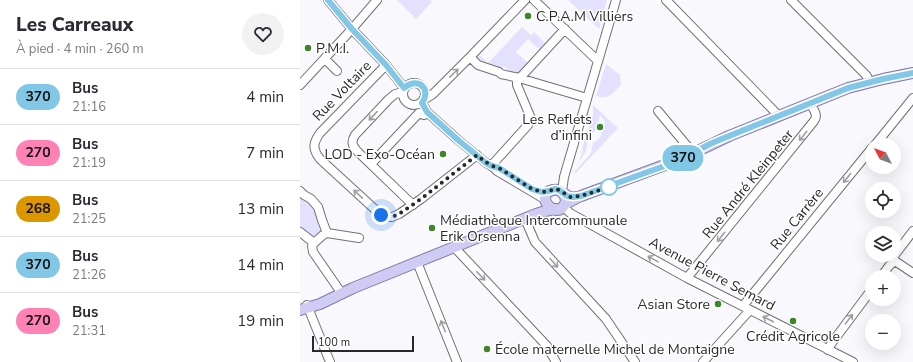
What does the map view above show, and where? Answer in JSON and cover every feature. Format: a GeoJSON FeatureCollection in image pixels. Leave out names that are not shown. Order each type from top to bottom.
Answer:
{"type":"FeatureCollection","features":[{"type":"Feature","properties":{"kind":"main road"},"geometry":{"type":"LineString","coordinates":[[546,201],[553,209],[562,206],[581,196],[681,159],[712,143],[848,88],[913,73]]}},
{"type":"Feature","properties":{"kind":"main road"},"geometry":{"type":"LineString","coordinates":[[883,79],[913,78]]}},
{"type":"Feature","properties":{"kind":"main road"},"geometry":{"type":"LineString","coordinates":[[536,214],[542,210],[547,194],[557,191],[570,197],[581,196]]}},
{"type":"Feature","properties":{"kind":"main road"},"geometry":{"type":"LineString","coordinates":[[557,191],[565,198],[562,206]]}},
{"type":"Feature","properties":{"kind":"main road"},"geometry":{"type":"LineString","coordinates":[[304,308],[320,304],[341,292],[536,214],[562,206]]}},
{"type":"Feature","properties":{"kind":"street"},"geometry":{"type":"LineString","coordinates":[[328,0],[352,29],[386,65],[404,90],[404,100],[414,106],[433,94],[525,0]]}},
{"type":"Feature","properties":{"kind":"street"},"geometry":{"type":"LineString","coordinates":[[300,85],[377,0]]}},
{"type":"Feature","properties":{"kind":"street"},"geometry":{"type":"LineString","coordinates":[[534,0],[598,61]]}},
{"type":"Feature","properties":{"kind":"street"},"geometry":{"type":"LineString","coordinates":[[492,166],[499,168],[532,189],[542,192],[557,191],[564,177],[616,0]]}},
{"type":"Feature","properties":{"kind":"street"},"geometry":{"type":"LineString","coordinates":[[666,0],[779,116]]}},
{"type":"Feature","properties":{"kind":"street"},"geometry":{"type":"LineString","coordinates":[[791,0],[866,75],[870,82]]}},
{"type":"Feature","properties":{"kind":"street"},"geometry":{"type":"LineString","coordinates":[[492,166],[528,125],[530,120],[530,116],[517,85],[518,80],[565,29]]}},
{"type":"Feature","properties":{"kind":"street"},"geometry":{"type":"LineString","coordinates":[[470,57],[478,65],[518,80],[587,98]]}},
{"type":"Feature","properties":{"kind":"street"},"geometry":{"type":"LineString","coordinates":[[325,59],[337,71]]}},
{"type":"Feature","properties":{"kind":"street","name":"Rue Voltaire"},"geometry":{"type":"LineString","coordinates":[[386,65],[320,133],[315,141],[314,147],[320,159],[381,215],[392,217],[413,204],[477,155]]}},
{"type":"Feature","properties":{"kind":"street"},"geometry":{"type":"LineString","coordinates":[[503,78],[518,80]]}},
{"type":"Feature","properties":{"kind":"street"},"geometry":{"type":"LineString","coordinates":[[413,204],[359,153],[352,143],[353,138],[389,99],[414,82],[420,84],[424,88],[426,93],[423,101],[427,112],[497,171],[546,201]]}},
{"type":"Feature","properties":{"kind":"street"},"geometry":{"type":"LineString","coordinates":[[880,138],[913,98]]}},
{"type":"Feature","properties":{"kind":"street","name":"Rue André Kleinpeter"},"geometry":{"type":"LineString","coordinates":[[687,278],[814,122],[816,115],[810,103]]}},
{"type":"Feature","properties":{"kind":"street"},"geometry":{"type":"LineString","coordinates":[[658,111],[693,153]]}},
{"type":"Feature","properties":{"kind":"street"},"geometry":{"type":"LineString","coordinates":[[371,164],[419,113],[424,115],[427,112]]}},
{"type":"Feature","properties":{"kind":"street","name":"Rue Carrère"},"geometry":{"type":"LineString","coordinates":[[703,362],[865,157]]}},
{"type":"Feature","properties":{"kind":"street"},"geometry":{"type":"LineString","coordinates":[[300,191],[311,199],[318,207],[327,233]]}},
{"type":"Feature","properties":{"kind":"street","name":"Avenue Pierre Semard"},"geometry":{"type":"LineString","coordinates":[[562,206],[570,213],[687,278],[853,362]]}},
{"type":"Feature","properties":{"kind":"street"},"geometry":{"type":"LineString","coordinates":[[525,219],[535,242],[606,319],[635,362]]}},
{"type":"Feature","properties":{"kind":"street"},"geometry":{"type":"LineString","coordinates":[[901,247],[913,231]]}},
{"type":"Feature","properties":{"kind":"street"},"geometry":{"type":"LineString","coordinates":[[300,232],[314,243]]}},
{"type":"Feature","properties":{"kind":"street"},"geometry":{"type":"LineString","coordinates":[[341,292],[313,252],[312,246],[327,233],[359,238]]}},
{"type":"Feature","properties":{"kind":"street"},"geometry":{"type":"LineString","coordinates":[[454,248],[547,346],[556,362]]}},
{"type":"Feature","properties":{"kind":"street"},"geometry":{"type":"LineString","coordinates":[[417,262],[457,362]]}},
{"type":"Feature","properties":{"kind":"street"},"geometry":{"type":"LineString","coordinates":[[886,270],[894,262]]}},
{"type":"Feature","properties":{"kind":"street"},"geometry":{"type":"LineString","coordinates":[[896,262],[913,273]]}},
{"type":"Feature","properties":{"kind":"street"},"geometry":{"type":"LineString","coordinates":[[828,350],[865,298]]}},
{"type":"Feature","properties":{"kind":"street"},"geometry":{"type":"LineString","coordinates":[[304,308],[330,362]]}},
{"type":"Feature","properties":{"kind":"shaded area"},"geometry":{"type":"Polygon","coordinates":[[[397,0],[430,0],[432,2],[416,19],[397,0]]]}},
{"type":"Feature","properties":{"kind":"shaded area"},"geometry":{"type":"Polygon","coordinates":[[[568,0],[607,0],[599,29],[568,0]]]}},
{"type":"Feature","properties":{"kind":"shaded area"},"geometry":{"type":"Polygon","coordinates":[[[522,27],[531,35],[534,32],[545,43],[547,41],[549,43],[541,51],[528,39],[516,52],[528,63],[517,75],[513,74],[504,66],[499,70],[481,64],[475,58],[478,54],[488,63],[522,27]]]}},
{"type":"Feature","properties":{"kind":"shaded area"},"geometry":{"type":"Polygon","coordinates":[[[606,64],[620,75],[621,85],[607,97],[596,96],[606,64]]]}},
{"type":"Feature","properties":{"kind":"shaded area"},"geometry":{"type":"Polygon","coordinates":[[[593,105],[618,128],[575,174],[575,171],[591,153],[593,143],[600,138],[605,122],[600,115],[596,129],[588,140],[586,151],[578,163],[593,115],[593,105]]]}},
{"type":"Feature","properties":{"kind":"shaded area"},"geometry":{"type":"Polygon","coordinates":[[[300,196],[315,208],[322,231],[314,238],[300,229],[300,196]]]}},
{"type":"Feature","properties":{"kind":"bus line","name":"370"},"geometry":{"type":"LineString","coordinates":[[328,0],[352,29],[386,65],[404,88],[414,82],[420,84],[424,88],[426,93],[425,99],[422,103],[427,112],[486,163],[499,168],[532,189],[542,192],[555,189],[570,197],[581,196],[612,186],[681,159],[712,143],[848,88],[913,73]]}},
{"type":"Feature","properties":{"kind":"place","name":"C.P.A.M Villiers"},"geometry":{"type":"Point","coordinates":[528,16]}},
{"type":"Feature","properties":{"kind":"place","name":"P.M.I."},"geometry":{"type":"Point","coordinates":[308,48]}},
{"type":"Feature","properties":{"kind":"place","name":"Les Reflets d’infini"},"geometry":{"type":"Point","coordinates":[600,127]}},
{"type":"Feature","properties":{"kind":"place","name":"LOD - Exo-Océan"},"geometry":{"type":"Point","coordinates":[443,154]}},
{"type":"Feature","properties":{"kind":"place","name":"Médiathèque Intercommunale Erik Orsenna"},"geometry":{"type":"Point","coordinates":[432,228]}},
{"type":"Feature","properties":{"kind":"place","name":"Asian Store"},"geometry":{"type":"Point","coordinates":[718,304]}},
{"type":"Feature","properties":{"kind":"place","name":"Crédit Agricole"},"geometry":{"type":"Point","coordinates":[793,321]}},
{"type":"Feature","properties":{"kind":"place","name":"École maternelle Michel de Montaigne"},"geometry":{"type":"Point","coordinates":[487,349]}},
{"type":"Feature","properties":{"kind":"route"},"geometry":{"type":"LineString","coordinates":[[381,215],[392,217],[399,214],[421,199],[477,155],[486,163],[499,168],[532,189],[542,192],[555,189],[573,197],[581,196],[612,186],[609,187]]}}]}
